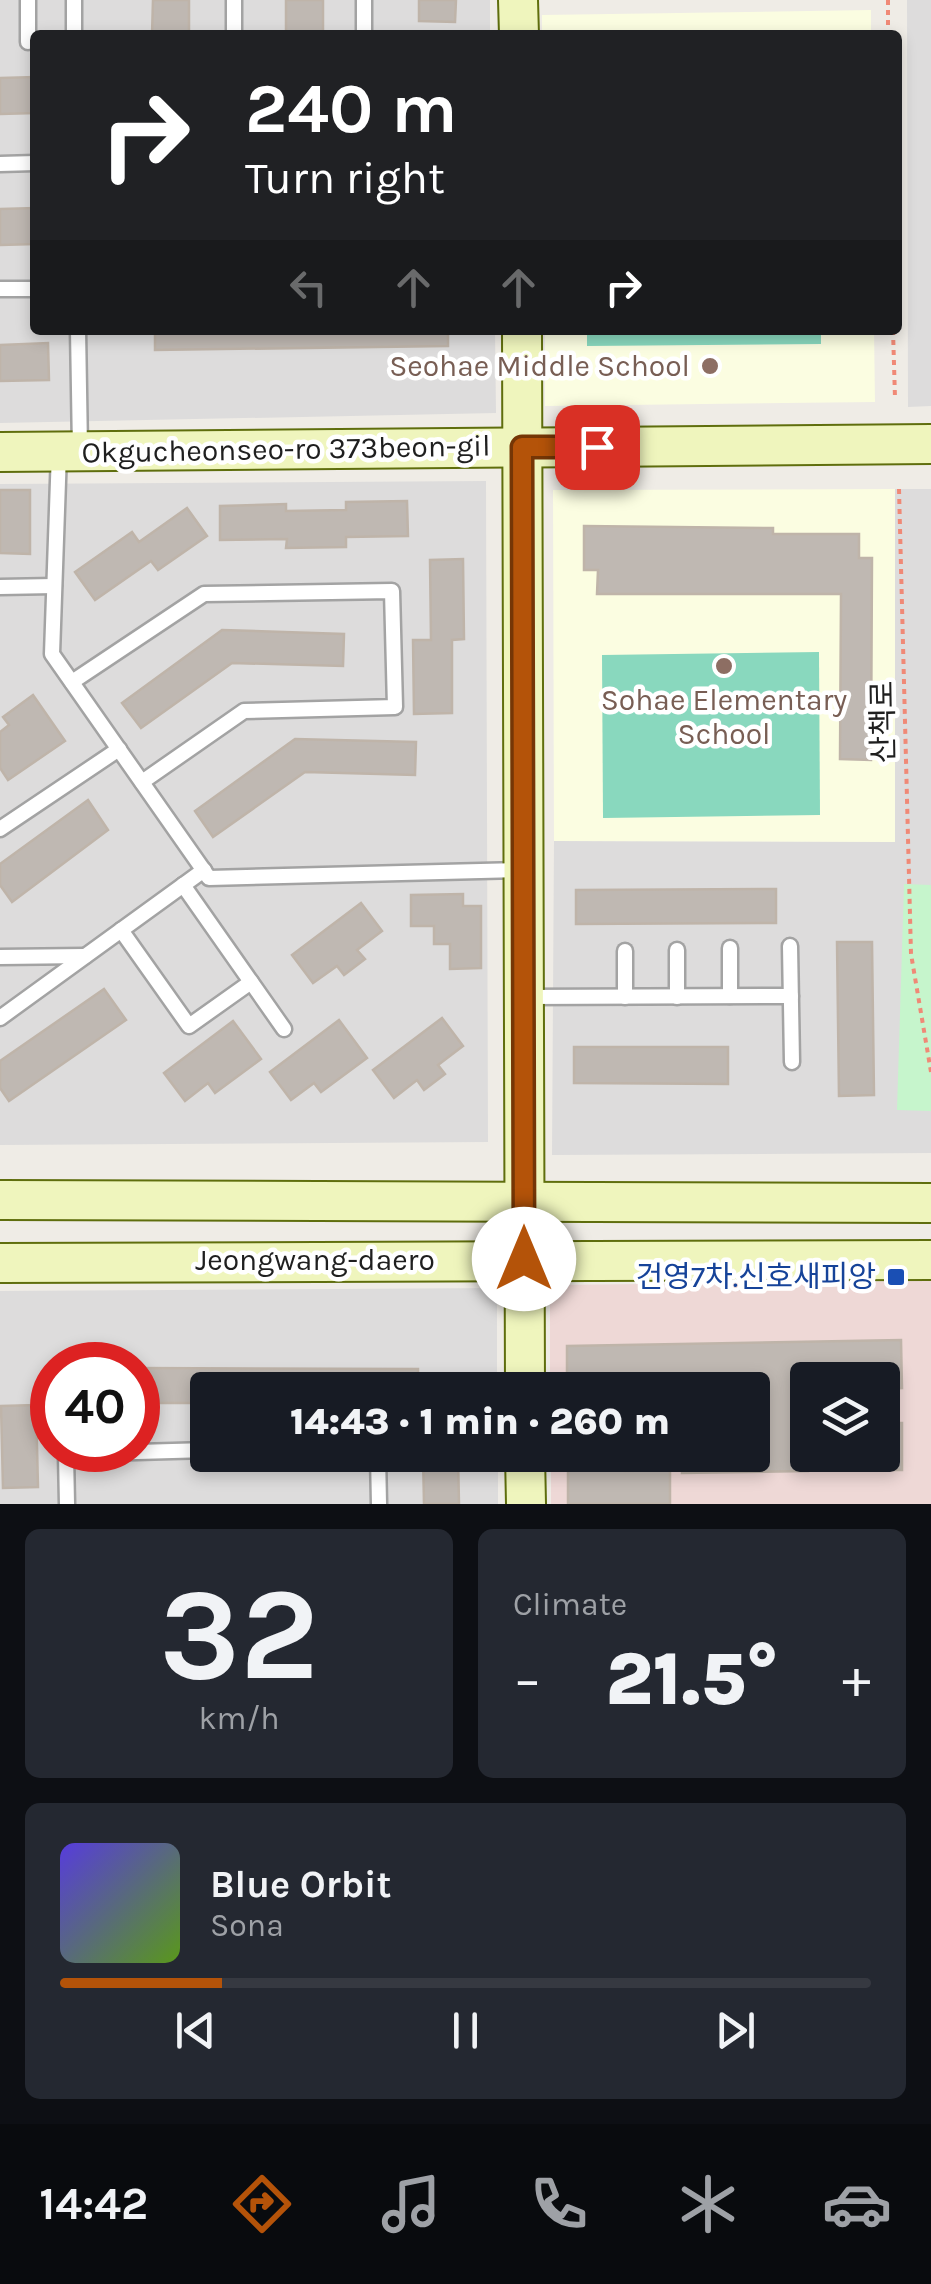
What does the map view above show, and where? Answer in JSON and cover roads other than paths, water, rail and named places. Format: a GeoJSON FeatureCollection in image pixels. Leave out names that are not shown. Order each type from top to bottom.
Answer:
{"type":"FeatureCollection","features":[{"type":"Feature","properties":{"kind":"street"},"geometry":{"type":"LineString","coordinates":[[518,0],[519,30]]}},
{"type":"Feature","properties":{"kind":"street"},"geometry":{"type":"LineString","coordinates":[[522,335],[525,1372]]}},
{"type":"Feature","properties":{"kind":"street","name":"Okgucheonseo-ro 373beon-gil"},"geometry":{"type":"LineString","coordinates":[[0,452],[931,444]]}},
{"type":"Feature","properties":{"kind":"street","name":"Jeongwang-daero"},"geometry":{"type":"LineString","coordinates":[[0,1200],[931,1203]]}},
{"type":"Feature","properties":{"kind":"street","name":"Jeongwang-daero"},"geometry":{"type":"LineString","coordinates":[[0,1263],[931,1260]]}},
{"type":"Feature","properties":{"kind":"street"},"geometry":{"type":"LineString","coordinates":[[526,1472],[526,1504]]}},
{"type":"Feature","properties":{"kind":"lane"},"geometry":{"type":"LineString","coordinates":[[28,0],[28,42]]}},
{"type":"Feature","properties":{"kind":"lane"},"geometry":{"type":"LineString","coordinates":[[74,0],[74,30]]}},
{"type":"Feature","properties":{"kind":"lane"},"geometry":{"type":"LineString","coordinates":[[234,0],[234,30]]}},
{"type":"Feature","properties":{"kind":"lane"},"geometry":{"type":"LineString","coordinates":[[364,0],[364,30]]}},
{"type":"Feature","properties":{"kind":"lane"},"geometry":{"type":"LineString","coordinates":[[0,164],[30,163]]}},
{"type":"Feature","properties":{"kind":"lane"},"geometry":{"type":"LineString","coordinates":[[0,289],[30,289]]}},
{"type":"Feature","properties":{"kind":"lane"},"geometry":{"type":"LineString","coordinates":[[78,335],[54,586],[52,654],[209,878],[524,870]]}},
{"type":"Feature","properties":{"kind":"lane"},"geometry":{"type":"LineString","coordinates":[[0,587],[54,586]]}},
{"type":"Feature","properties":{"kind":"lane"},"geometry":{"type":"LineString","coordinates":[[72,682],[204,594],[392,591],[395,707],[244,712],[142,782]]}},
{"type":"Feature","properties":{"kind":"lane"},"geometry":{"type":"LineString","coordinates":[[0,829],[119,749]]}},
{"type":"Feature","properties":{"kind":"lane"},"geometry":{"type":"LineString","coordinates":[[0,1018],[204,870]]}},
{"type":"Feature","properties":{"kind":"lane"},"geometry":{"type":"LineString","coordinates":[[183,886],[284,1029]]}},
{"type":"Feature","properties":{"kind":"lane"},"geometry":{"type":"LineString","coordinates":[[122,930],[189,1026],[251,982]]}},
{"type":"Feature","properties":{"kind":"lane"},"geometry":{"type":"LineString","coordinates":[[790,946],[792,1062]]}},
{"type":"Feature","properties":{"kind":"lane"},"geometry":{"type":"LineString","coordinates":[[730,948],[730,996]]}},
{"type":"Feature","properties":{"kind":"lane"},"geometry":{"type":"LineString","coordinates":[[676,996],[677,950]]}},
{"type":"Feature","properties":{"kind":"lane"},"geometry":{"type":"LineString","coordinates":[[625,951],[625,997]]}},
{"type":"Feature","properties":{"kind":"lane"},"geometry":{"type":"LineString","coordinates":[[0,957],[86,956]]}},
{"type":"Feature","properties":{"kind":"lane"},"geometry":{"type":"LineString","coordinates":[[524,997],[791,996]]}},
{"type":"Feature","properties":{"kind":"lane"},"geometry":{"type":"LineString","coordinates":[[67,1504],[66,1454],[190,1451]]}},
{"type":"Feature","properties":{"kind":"lane"},"geometry":{"type":"LineString","coordinates":[[378,1472],[379,1504]]}},
{"type":"Feature","properties":{"kind":"place","name":"Seohae Middle School"},"geometry":{"type":"Point","coordinates":[710,366]}},
{"type":"Feature","properties":{"kind":"place","name":"Sohae Elementary School"},"geometry":{"type":"Point","coordinates":[724,666]}},
{"type":"Feature","properties":{"kind":"place","name":"건영7차.신호새피앙"},"geometry":{"type":"Point","coordinates":[896,1277]}}]}
